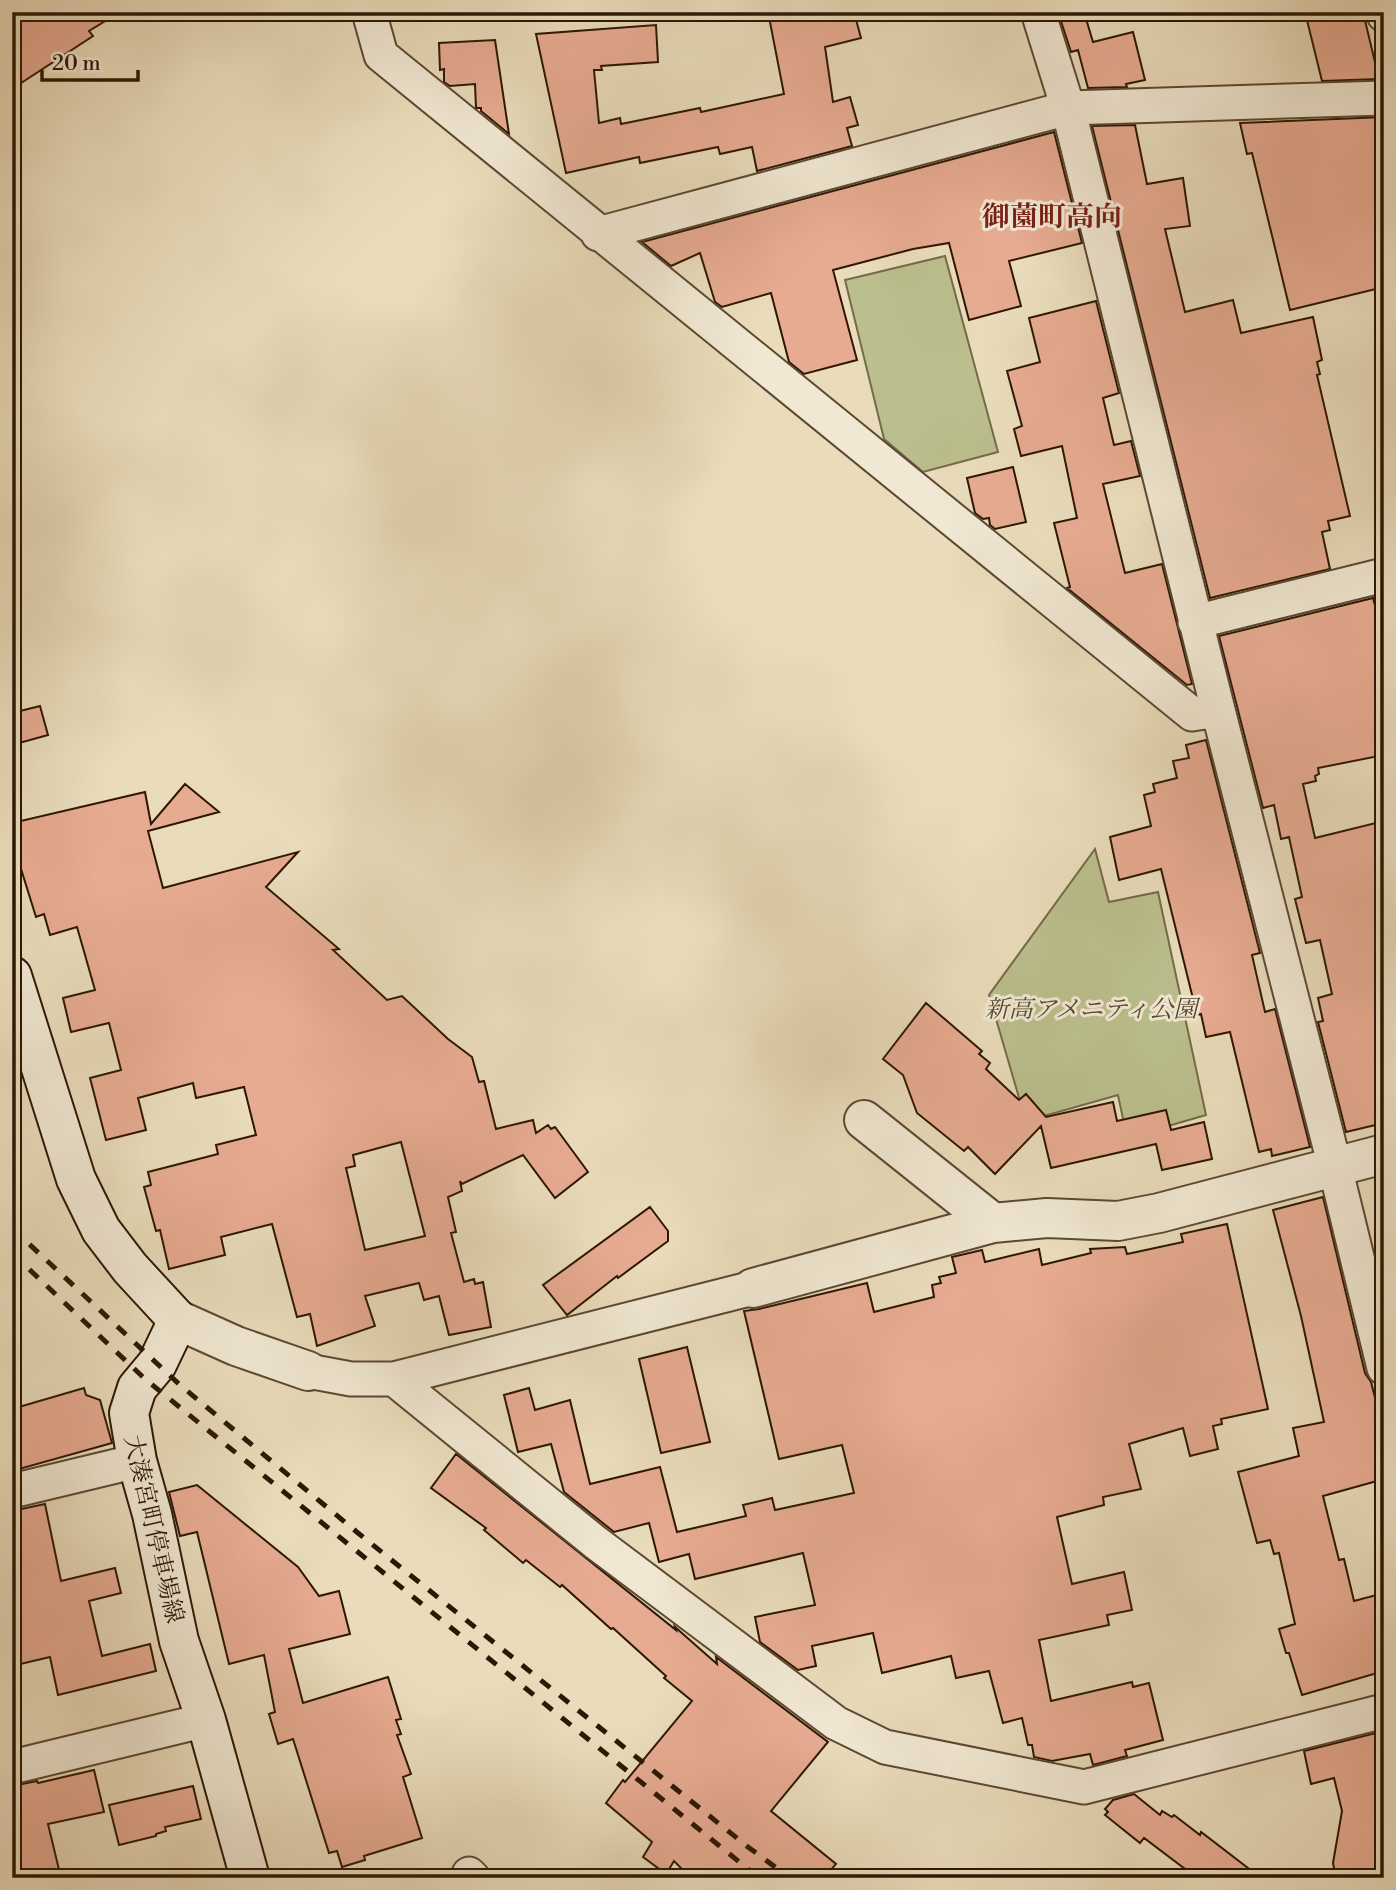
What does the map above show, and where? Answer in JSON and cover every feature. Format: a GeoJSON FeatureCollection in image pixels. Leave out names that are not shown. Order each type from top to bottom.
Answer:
{"type":"FeatureCollection","features":[{"type":"Feature","properties":{"kind":"main road"},"geometry":{"type":"LineString","coordinates":[[12,976],[81,1189],[101,1230],[130,1268],[178,1320],[236,1346],[308,1371]]}},
{"type":"Feature","properties":{"kind":"main road"},"geometry":{"type":"LineString","coordinates":[[864,1120],[993,1223]]}},
{"type":"Feature","properties":{"kind":"main road"},"geometry":{"type":"LineString","coordinates":[[754,1288],[993,1223],[1047,1217],[1118,1222],[1384,1154]]}},
{"type":"Feature","properties":{"kind":"main road","name":"大湊宮町停車場線"},"geometry":{"type":"LineString","coordinates":[[178,1320],[157,1364],[137,1388],[129,1413],[137,1461],[152,1514],[179,1641],[205,1720],[250,1878]]}},
{"type":"Feature","properties":{"kind":"street"},"geometry":{"type":"LineString","coordinates":[[369,12],[381,55],[598,234],[1192,714],[1217,710]]}},
{"type":"Feature","properties":{"kind":"street"},"geometry":{"type":"LineString","coordinates":[[1038,12],[1068,108],[1384,1368]]}},
{"type":"Feature","properties":{"kind":"street"},"geometry":{"type":"LineString","coordinates":[[598,234],[1068,108],[1384,98]]}},
{"type":"Feature","properties":{"kind":"street"},"geometry":{"type":"LineString","coordinates":[[1195,622],[1384,575]]}},
{"type":"Feature","properties":{"kind":"street"},"geometry":{"type":"LineString","coordinates":[[308,1371],[351,1379],[394,1379],[754,1288]]}},
{"type":"Feature","properties":{"kind":"street"},"geometry":{"type":"LineString","coordinates":[[394,1379],[595,1542],[836,1723],[885,1747],[1084,1787],[1384,1711]]}},
{"type":"Feature","properties":{"kind":"street"},"geometry":{"type":"LineString","coordinates":[[21,1486],[137,1461]]}},
{"type":"Feature","properties":{"kind":"street"},"geometry":{"type":"LineString","coordinates":[[12,1767],[205,1720]]}},
{"type":"Feature","properties":{"kind":"green space"},"geometry":{"type":"Polygon","coordinates":[[[945,256],[998,452],[923,472],[884,439],[845,280],[945,256]]]}},
{"type":"Feature","properties":{"kind":"green space","name":"新高アメニティ公園"},"geometry":{"type":"Polygon","coordinates":[[[1095,849],[1109,902],[1158,892],[1206,1115],[1127,1138],[1118,1095],[1037,1118],[1022,1108],[989,995],[1095,849]]]}},
{"type":"Feature","properties":{"kind":"building"},"geometry":{"type":"Polygon","coordinates":[[[12,12],[120,12],[89,31],[93,36],[12,89],[12,12]]]}},
{"type":"Feature","properties":{"kind":"building"},"geometry":{"type":"Polygon","coordinates":[[[794,12],[854,12],[861,38],[825,47],[833,102],[850,97],[858,125],[847,128],[852,146],[757,171],[752,147],[720,154],[718,147],[640,163],[639,157],[566,173],[536,34],[656,25],[658,62],[601,66],[602,70],[594,70],[599,123],[620,118],[621,124],[700,108],[701,112],[784,94],[769,17],[794,12]]]}},
{"type":"Feature","properties":{"kind":"building"},"geometry":{"type":"Polygon","coordinates":[[[1058,12],[1084,12],[1093,42],[1133,32],[1145,80],[1126,84],[1127,87],[1088,88],[1078,50],[1071,52],[1058,12]]]}},
{"type":"Feature","properties":{"kind":"building"},"geometry":{"type":"Polygon","coordinates":[[[1305,12],[1363,12],[1379,79],[1322,81],[1305,12]]]}},
{"type":"Feature","properties":{"kind":"building"},"geometry":{"type":"Polygon","coordinates":[[[495,40],[509,134],[481,111],[481,108],[476,108],[475,84],[450,86],[444,82],[444,69],[440,70],[439,43],[495,40]]]}},
{"type":"Feature","properties":{"kind":"building"},"geometry":{"type":"Polygon","coordinates":[[[1384,117],[1384,287],[1290,310],[1252,153],[1247,154],[1240,123],[1384,117]]]}},
{"type":"Feature","properties":{"kind":"building"},"geometry":{"type":"Polygon","coordinates":[[[1135,125],[1147,184],[1183,178],[1190,226],[1165,229],[1185,312],[1233,300],[1241,333],[1313,317],[1322,360],[1317,362],[1320,374],[1317,375],[1350,516],[1328,521],[1330,530],[1322,532],[1330,569],[1210,598],[1092,126],[1135,125]]]}},
{"type":"Feature","properties":{"kind":"building"},"geometry":{"type":"Polygon","coordinates":[[[1054,132],[1082,243],[1009,261],[1021,306],[969,320],[949,243],[913,249],[833,270],[857,360],[804,374],[789,362],[771,293],[722,307],[715,302],[700,253],[671,266],[642,242],[1054,132]]]}},
{"type":"Feature","properties":{"kind":"building"},"geometry":{"type":"Polygon","coordinates":[[[1096,301],[1119,393],[1103,398],[1114,445],[1131,441],[1140,476],[1103,484],[1125,573],[1162,564],[1192,684],[1187,685],[1067,588],[1070,587],[1054,523],[1077,518],[1062,446],[1021,456],[1014,429],[1022,426],[1007,371],[1040,362],[1029,318],[1096,301]]]}},
{"type":"Feature","properties":{"kind":"building"},"geometry":{"type":"Polygon","coordinates":[[[1013,467],[1026,522],[995,529],[990,525],[989,518],[983,519],[975,513],[967,478],[1013,467]]]}},
{"type":"Feature","properties":{"kind":"building"},"geometry":{"type":"Polygon","coordinates":[[[1373,598],[1377,613],[1384,611],[1384,755],[1318,768],[1316,781],[1303,784],[1315,838],[1384,821],[1384,1062],[1375,1064],[1384,1099],[1384,1123],[1346,1132],[1318,1022],[1323,1021],[1318,998],[1332,994],[1320,940],[1306,943],[1295,899],[1302,897],[1289,837],[1281,839],[1274,805],[1263,808],[1219,636],[1373,598]]]}},
{"type":"Feature","properties":{"kind":"building"},"geometry":{"type":"Polygon","coordinates":[[[40,706],[48,735],[12,745],[12,713],[40,706]]]}},
{"type":"Feature","properties":{"kind":"building"},"geometry":{"type":"Polygon","coordinates":[[[1206,740],[1260,953],[1252,955],[1265,1012],[1275,1009],[1310,1147],[1272,1156],[1271,1149],[1259,1152],[1230,1032],[1206,1037],[1201,1014],[1197,1015],[1161,869],[1119,880],[1110,837],[1151,826],[1144,795],[1155,792],[1153,784],[1177,778],[1173,761],[1189,758],[1186,745],[1206,740]]]}},
{"type":"Feature","properties":{"kind":"building"},"geometry":{"type":"Polygon","coordinates":[[[185,784],[219,812],[148,831],[163,888],[298,852],[266,887],[339,949],[333,950],[387,1000],[402,996],[448,1039],[472,1057],[479,1082],[484,1081],[496,1129],[533,1120],[536,1133],[548,1125],[551,1129],[555,1127],[588,1172],[555,1198],[523,1155],[462,1184],[460,1181],[462,1191],[448,1197],[456,1232],[451,1233],[464,1282],[474,1279],[475,1284],[483,1282],[491,1327],[449,1335],[439,1296],[424,1300],[419,1283],[365,1296],[375,1326],[317,1346],[310,1314],[297,1317],[272,1224],[221,1237],[225,1255],[169,1269],[160,1230],[156,1231],[144,1187],[151,1185],[148,1172],[218,1154],[216,1145],[256,1135],[244,1087],[196,1098],[193,1083],[138,1098],[146,1130],[106,1140],[90,1078],[121,1070],[109,1023],[71,1032],[63,998],[95,990],[77,927],[50,935],[44,914],[36,917],[12,840],[12,823],[145,792],[151,824],[185,784]],[[401,1142],[353,1155],[355,1166],[346,1168],[365,1250],[425,1236],[401,1142]]]}},
{"type":"Feature","properties":{"kind":"building"},"geometry":{"type":"Polygon","coordinates":[[[926,1003],[982,1051],[979,1054],[990,1063],[986,1069],[1019,1100],[1026,1094],[1046,1117],[1113,1102],[1117,1121],[1166,1110],[1171,1130],[1204,1122],[1212,1159],[1162,1170],[1156,1144],[1051,1168],[1041,1126],[995,1174],[968,1147],[964,1151],[917,1113],[903,1075],[883,1059],[926,1003]]]}},
{"type":"Feature","properties":{"kind":"building"},"geometry":{"type":"Polygon","coordinates":[[[1323,1197],[1365,1373],[1371,1382],[1382,1425],[1377,1426],[1384,1452],[1384,1474],[1376,1477],[1377,1481],[1323,1496],[1339,1560],[1344,1559],[1354,1601],[1384,1593],[1384,1671],[1302,1695],[1279,1629],[1295,1624],[1279,1553],[1274,1554],[1270,1540],[1257,1543],[1238,1472],[1299,1456],[1293,1428],[1324,1422],[1301,1316],[1273,1210],[1323,1197]]]}},
{"type":"Feature","properties":{"kind":"building"},"geometry":{"type":"Polygon","coordinates":[[[650,1207],[668,1231],[668,1241],[567,1315],[543,1285],[650,1207]]]}},
{"type":"Feature","properties":{"kind":"building"},"geometry":{"type":"Polygon","coordinates":[[[1227,1224],[1268,1409],[1221,1419],[1222,1424],[1213,1426],[1218,1449],[1190,1456],[1183,1428],[1129,1444],[1141,1489],[1103,1497],[1104,1505],[1057,1517],[1072,1584],[1124,1572],[1132,1610],[1107,1615],[1109,1625],[1039,1640],[1051,1701],[1132,1682],[1133,1687],[1149,1683],[1163,1740],[1125,1750],[1127,1756],[1093,1765],[1090,1754],[1052,1761],[1034,1757],[1032,1745],[1028,1745],[1022,1718],[1003,1723],[989,1671],[956,1678],[951,1656],[882,1673],[873,1633],[812,1646],[816,1666],[798,1670],[760,1642],[755,1617],[815,1605],[803,1553],[695,1579],[689,1554],[659,1562],[649,1523],[614,1532],[564,1492],[551,1444],[518,1452],[504,1395],[529,1388],[535,1410],[570,1400],[590,1484],[660,1467],[677,1532],[746,1516],[743,1505],[772,1498],[775,1510],[854,1493],[842,1445],[779,1459],[744,1311],[867,1283],[874,1312],[934,1297],[932,1285],[941,1283],[939,1277],[956,1273],[952,1257],[982,1250],[985,1262],[1039,1249],[1042,1265],[1091,1253],[1090,1249],[1125,1247],[1127,1254],[1183,1242],[1181,1234],[1227,1224]]]}},
{"type":"Feature","properties":{"kind":"building"},"geometry":{"type":"Polygon","coordinates":[[[687,1347],[710,1442],[661,1453],[639,1359],[687,1347]]]}},
{"type":"Feature","properties":{"kind":"building"},"geometry":{"type":"Polygon","coordinates":[[[84,1388],[86,1395],[100,1400],[112,1443],[12,1471],[12,1409],[84,1388]]]}},
{"type":"Feature","properties":{"kind":"building"},"geometry":{"type":"Polygon","coordinates":[[[456,1454],[676,1630],[675,1627],[717,1664],[716,1657],[828,1742],[771,1811],[836,1864],[824,1878],[691,1878],[674,1861],[666,1874],[643,1857],[652,1842],[606,1803],[692,1701],[562,1585],[560,1587],[526,1560],[523,1563],[484,1530],[486,1528],[431,1488],[456,1454]]]}},
{"type":"Feature","properties":{"kind":"building"},"geometry":{"type":"Polygon","coordinates":[[[197,1485],[298,1567],[319,1596],[339,1591],[350,1634],[289,1649],[303,1703],[388,1677],[401,1719],[396,1720],[401,1734],[397,1735],[411,1774],[403,1777],[422,1838],[364,1856],[365,1860],[342,1867],[337,1851],[329,1853],[293,1739],[278,1744],[269,1714],[275,1712],[264,1655],[229,1664],[197,1532],[180,1536],[169,1492],[197,1485]]]}},
{"type":"Feature","properties":{"kind":"building"},"geometry":{"type":"Polygon","coordinates":[[[45,1504],[61,1581],[115,1568],[121,1593],[89,1601],[102,1656],[150,1644],[156,1671],[58,1695],[50,1657],[12,1666],[12,1511],[45,1504]]]}},
{"type":"Feature","properties":{"kind":"building"},"geometry":{"type":"Polygon","coordinates":[[[1384,1731],[1384,1878],[1336,1878],[1333,1863],[1342,1811],[1334,1778],[1311,1784],[1304,1751],[1384,1731]]]}},
{"type":"Feature","properties":{"kind":"building"},"geometry":{"type":"Polygon","coordinates":[[[94,1770],[104,1812],[48,1824],[61,1878],[12,1878],[12,1786],[94,1770]]]}},
{"type":"Feature","properties":{"kind":"building"},"geometry":{"type":"Polygon","coordinates":[[[193,1786],[201,1819],[165,1827],[166,1831],[156,1836],[119,1845],[109,1805],[193,1786]]]}},
{"type":"Feature","properties":{"kind":"building"},"geometry":{"type":"Polygon","coordinates":[[[1134,1794],[1160,1815],[1162,1811],[1172,1817],[1174,1815],[1200,1835],[1201,1832],[1261,1878],[1197,1878],[1144,1838],[1140,1843],[1105,1815],[1108,1812],[1105,1809],[1113,1800],[1134,1794]]]}},
{"type":"Feature","properties":{"kind":"railway"},"geometry":{"type":"LineString","coordinates":[[12,1228],[180,1385],[358,1533],[790,1878]]}},
{"type":"Feature","properties":{"kind":"railway"},"geometry":{"type":"LineString","coordinates":[[12,1253],[145,1379],[759,1878]]}},
{"type":"Feature","properties":{"kind":"district","name":"御薗町高向"},"geometry":{"type":"Point","coordinates":[1052,216]}}]}
